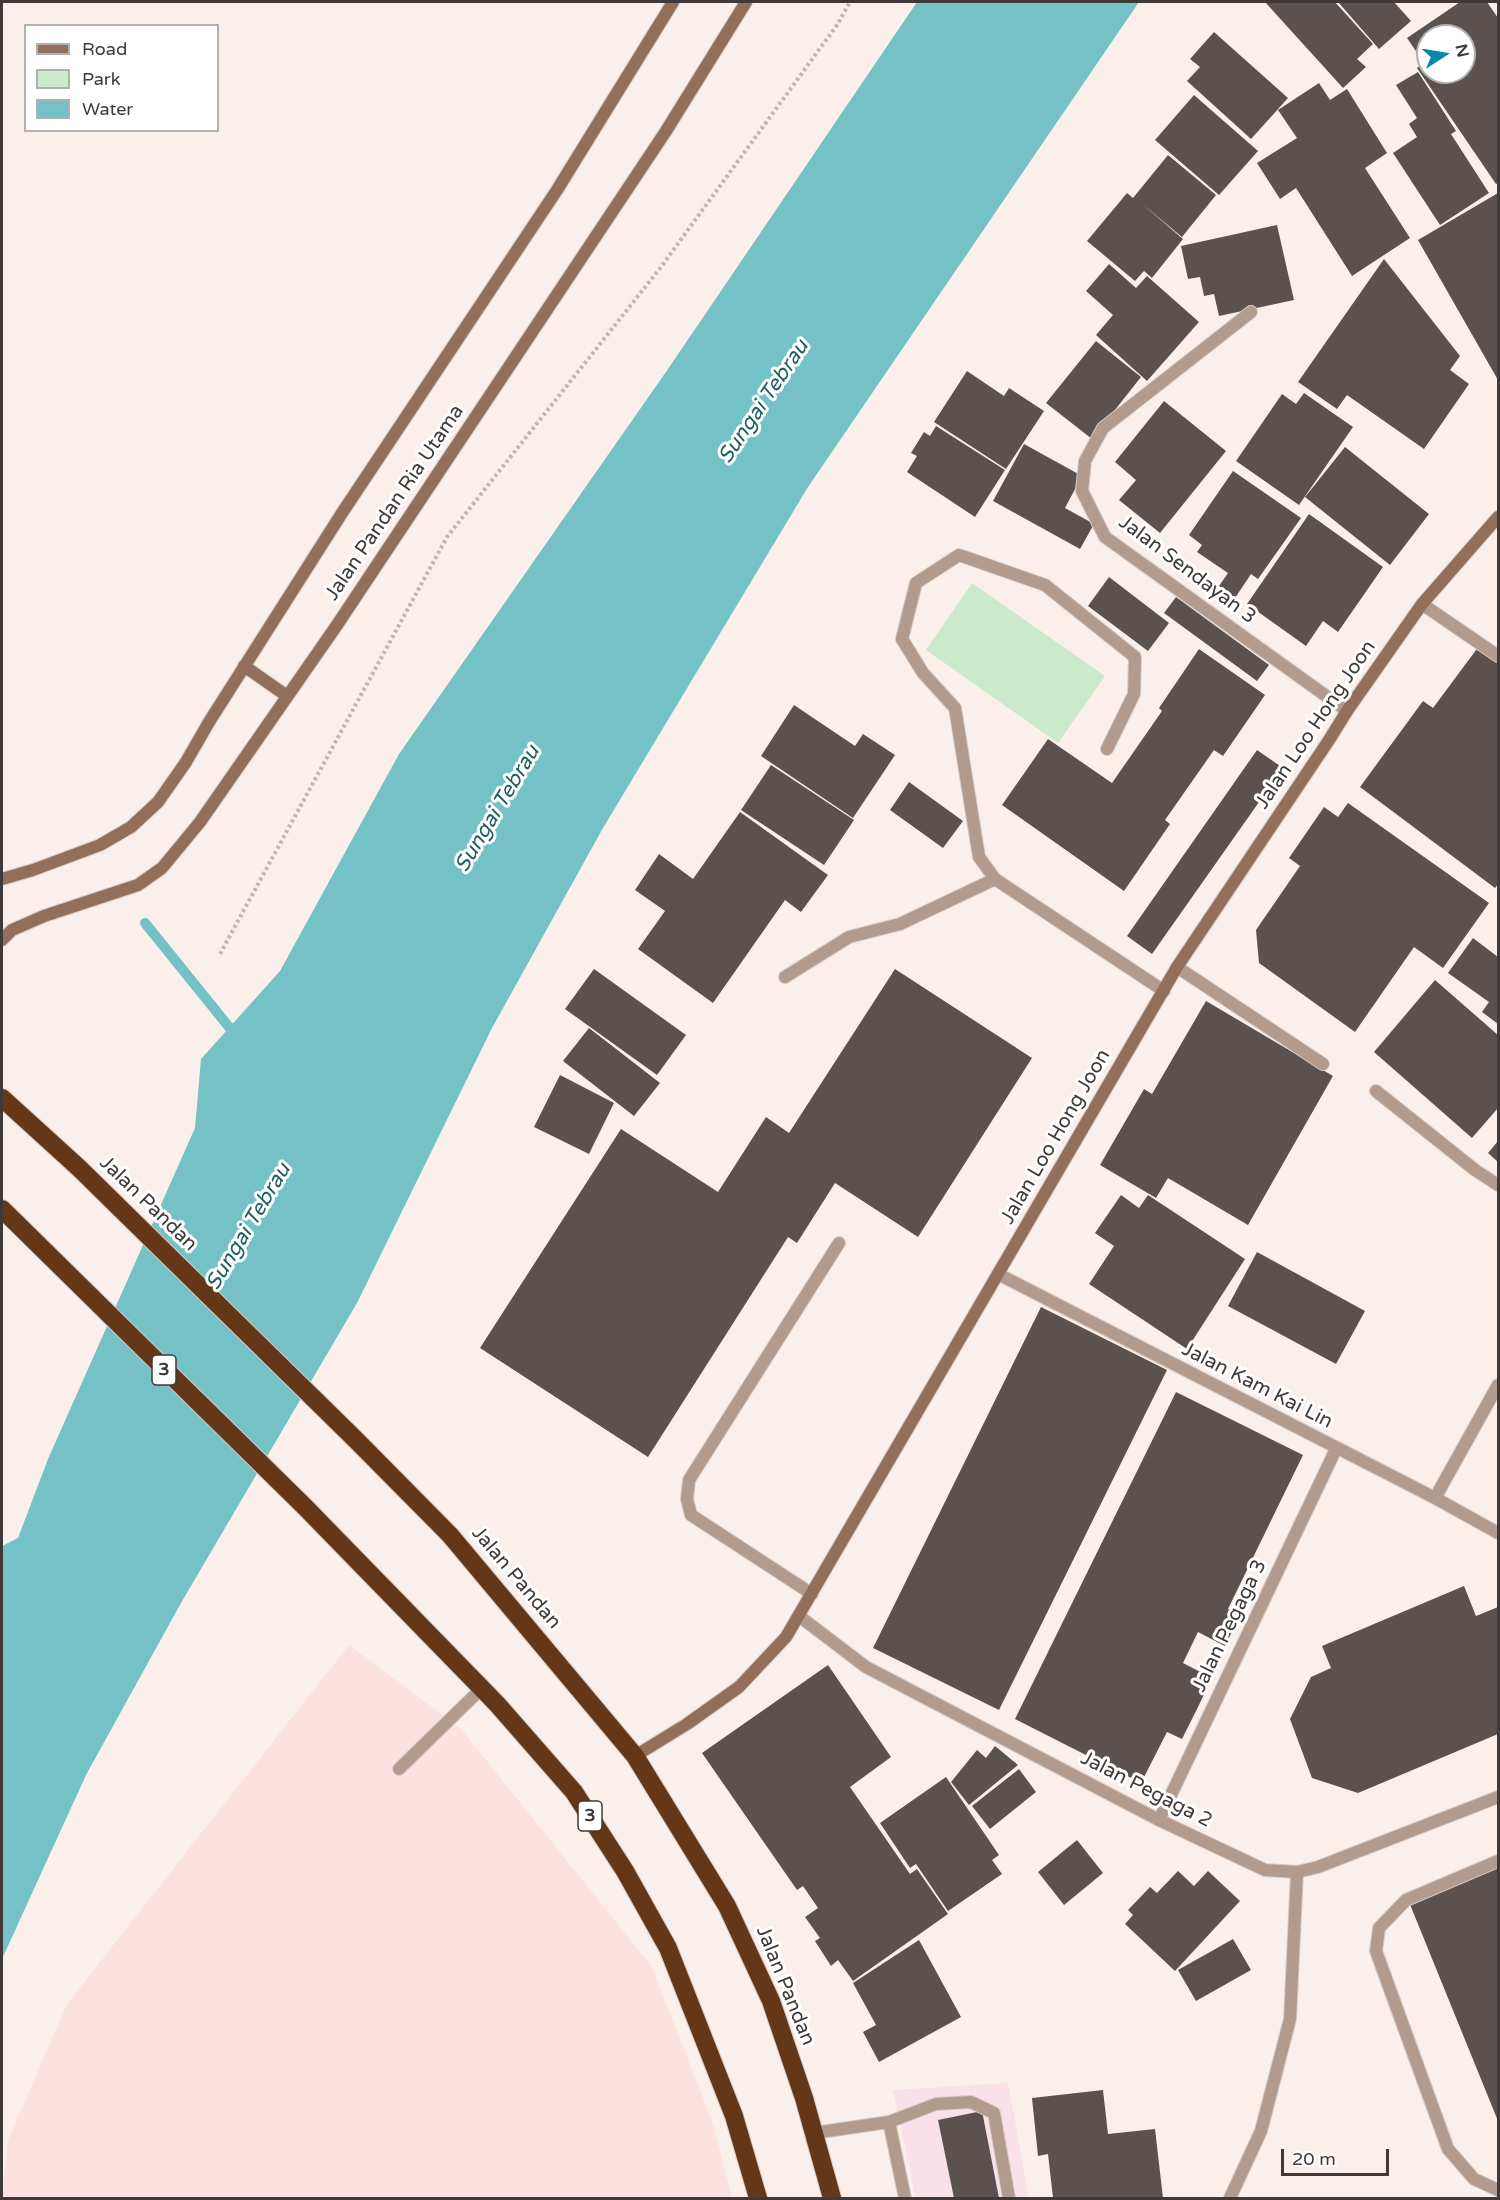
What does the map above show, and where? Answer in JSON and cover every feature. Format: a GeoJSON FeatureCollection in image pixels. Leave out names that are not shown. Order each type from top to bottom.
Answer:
{"type":"FeatureCollection","features":[{"type":"Feature","properties":{"kind":"highway","name":"Jalan Pandan"},"geometry":{"type":"LineString","coordinates":[[2,1098],[80,1168],[356,1440],[476,1564],[635,1756],[727,1906],[771,2001],[814,2133],[832,2199]]}},
{"type":"Feature","properties":{"kind":"highway","name":"3"},"geometry":{"type":"LineString","coordinates":[[2,1209],[305,1508],[482,1688],[574,1792],[625,1871],[668,1948],[734,2116],[758,2199]]}},
{"type":"Feature","properties":{"kind":"street","name":"Jalan Pandan Ria Utama"},"geometry":{"type":"LineString","coordinates":[[2,879],[100,845],[131,827],[158,802],[186,762],[244,666],[342,513],[557,190],[673,2]]}},
{"type":"Feature","properties":{"kind":"street","name":"Jalan Pandan Ria Utama"},"geometry":{"type":"LineString","coordinates":[[2,940],[12,930],[44,916],[138,885],[162,868],[200,822],[666,131],[746,2]]}},
{"type":"Feature","properties":{"kind":"street","name":"Jalan Sendayan 3"},"geometry":{"type":"LineString","coordinates":[[1251,312],[1103,428],[1085,461],[1082,491],[1105,537],[1347,711]]}},
{"type":"Feature","properties":{"kind":"street","name":"Jalan Loo Hong Joon"},"geometry":{"type":"LineString","coordinates":[[635,1756],[687,1724],[739,1687],[786,1637],[1178,967],[1347,711],[1422,604],[1498,517]]}},
{"type":"Feature","properties":{"kind":"street"},"geometry":{"type":"LineString","coordinates":[[1107,749],[1134,694],[1136,657],[1045,585],[959,555],[916,583],[902,639],[923,673],[955,708],[979,857],[995,879],[1164,991]]}},
{"type":"Feature","properties":{"kind":"street"},"geometry":{"type":"LineString","coordinates":[[1422,604],[1498,656]]}},
{"type":"Feature","properties":{"kind":"street"},"geometry":{"type":"LineString","coordinates":[[244,666],[287,696]]}},
{"type":"Feature","properties":{"kind":"street"},"geometry":{"type":"LineString","coordinates":[[785,977],[849,937],[900,924],[995,879]]}},
{"type":"Feature","properties":{"kind":"street"},"geometry":{"type":"LineString","coordinates":[[1178,967],[1323,1064]]}},
{"type":"Feature","properties":{"kind":"street"},"geometry":{"type":"LineString","coordinates":[[1376,1091],[1475,1170],[1498,1185]]}},
{"type":"Feature","properties":{"kind":"street"},"geometry":{"type":"LineString","coordinates":[[812,1594],[691,1515],[687,1499],[689,1480],[838,1243]]}},
{"type":"Feature","properties":{"kind":"street","name":"Jalan Kam Kai Lin"},"geometry":{"type":"LineString","coordinates":[[998,1274],[1435,1498],[1498,1533]]}},
{"type":"Feature","properties":{"kind":"street"},"geometry":{"type":"LineString","coordinates":[[1435,1498],[1498,1385]]}},
{"type":"Feature","properties":{"kind":"street","name":"Jalan Pegaga 3"},"geometry":{"type":"LineString","coordinates":[[1159,1821],[1336,1449]]}},
{"type":"Feature","properties":{"kind":"street","name":"Jalan Pegaga 2"},"geometry":{"type":"LineString","coordinates":[[799,1616],[866,1667],[1159,1821],[1265,1870],[1297,1872],[1318,1867],[1498,1797]]}},
{"type":"Feature","properties":{"kind":"street"},"geometry":{"type":"LineString","coordinates":[[399,1769],[482,1688]]}},
{"type":"Feature","properties":{"kind":"street"},"geometry":{"type":"LineString","coordinates":[[1498,1861],[1406,1900],[1379,1928],[1376,1951],[1448,2149],[1474,2179],[1498,2190]]}},
{"type":"Feature","properties":{"kind":"street"},"geometry":{"type":"LineString","coordinates":[[1230,2199],[1261,2131],[1290,2019],[1297,1872]]}},
{"type":"Feature","properties":{"kind":"street"},"geometry":{"type":"LineString","coordinates":[[814,2133],[888,2122],[936,2104],[971,2102],[994,2114],[1009,2199]]}},
{"type":"Feature","properties":{"kind":"street"},"geometry":{"type":"LineString","coordinates":[[888,2122],[905,2199]]}},
{"type":"Feature","properties":{"kind":"path"},"geometry":{"type":"LineString","coordinates":[[220,954],[447,537],[661,267],[837,25],[850,2]]}},
{"type":"Feature","properties":{"kind":"shaded area"},"geometry":{"type":"Polygon","coordinates":[[[349,1645],[461,1729],[652,1967],[713,2124],[732,2198],[2,2198],[8,2140],[67,2004],[349,1645]]]}},
{"type":"Feature","properties":{"kind":"shaded area"},"geometry":{"type":"Polygon","coordinates":[[[1008,2083],[1029,2198],[916,2198],[893,2090],[1008,2083]]]}},
{"type":"Feature","properties":{"kind":"green space"},"geometry":{"type":"Polygon","coordinates":[[[972,583],[1105,676],[1058,743],[926,650],[972,583]]]}},
{"type":"Feature","properties":{"kind":"water","name":"Sungai Tebrau"},"geometry":{"type":"Polygon","coordinates":[[[917,2],[1139,2],[808,487],[603,828],[492,1028],[357,1303],[181,1603],[86,1775],[2,1959],[2,1546],[18,1538],[48,1459],[195,1128],[201,1059],[280,971],[399,754],[668,369],[917,2]]]}},
{"type":"Feature","properties":{"kind":"building"},"geometry":{"type":"Polygon","coordinates":[[[1265,2],[1335,2],[1373,44],[1357,59],[1366,67],[1343,88],[1265,2]]]}},
{"type":"Feature","properties":{"kind":"building"},"geometry":{"type":"Polygon","coordinates":[[[1338,2],[1394,2],[1411,21],[1379,49],[1338,2]]]}},
{"type":"Feature","properties":{"kind":"building"},"geometry":{"type":"Polygon","coordinates":[[[1460,2],[1487,2],[1498,18],[1498,183],[1496,184],[1428,84],[1476,84],[1476,24],[1428,24],[1460,2]]]}},
{"type":"Feature","properties":{"kind":"building"},"geometry":{"type":"Polygon","coordinates":[[[1214,32],[1288,98],[1251,139],[1187,81],[1200,67],[1190,59],[1214,32]]]}},
{"type":"Feature","properties":{"kind":"building"},"geometry":{"type":"Polygon","coordinates":[[[1416,32],[1416,51],[1407,38],[1416,32]]]}},
{"type":"Feature","properties":{"kind":"building"},"geometry":{"type":"Polygon","coordinates":[[[1416,73],[1416,84],[1426,84],[1456,131],[1451,134],[1489,193],[1440,225],[1393,153],[1417,137],[1409,124],[1417,118],[1396,85],[1416,73]]]}},
{"type":"Feature","properties":{"kind":"building"},"geometry":{"type":"Polygon","coordinates":[[[1319,83],[1330,100],[1347,89],[1387,153],[1365,168],[1410,238],[1352,276],[1296,188],[1280,199],[1257,163],[1297,138],[1278,110],[1319,83]]]}},
{"type":"Feature","properties":{"kind":"building"},"geometry":{"type":"Polygon","coordinates":[[[1194,95],[1258,151],[1219,195],[1155,140],[1194,95]]]}},
{"type":"Feature","properties":{"kind":"building"},"geometry":{"type":"Polygon","coordinates":[[[1168,155],[1216,195],[1182,237],[1141,203],[1183,239],[1152,278],[1144,271],[1135,281],[1087,241],[1127,193],[1133,198],[1168,155]]]}},
{"type":"Feature","properties":{"kind":"building"},"geometry":{"type":"Polygon","coordinates":[[[1498,193],[1498,380],[1418,240],[1498,193]]]}},
{"type":"Feature","properties":{"kind":"building"},"geometry":{"type":"Polygon","coordinates":[[[1277,225],[1294,300],[1219,316],[1214,294],[1204,296],[1200,277],[1188,279],[1181,246],[1277,225]]]}},
{"type":"Feature","properties":{"kind":"building"},"geometry":{"type":"Polygon","coordinates":[[[1384,259],[1460,356],[1450,370],[1469,384],[1424,449],[1347,395],[1337,409],[1298,382],[1384,259]]]}},
{"type":"Feature","properties":{"kind":"building"},"geometry":{"type":"Polygon","coordinates":[[[1109,264],[1136,288],[1147,276],[1199,322],[1147,381],[1096,335],[1113,315],[1086,291],[1109,264]]]}},
{"type":"Feature","properties":{"kind":"building"},"geometry":{"type":"Polygon","coordinates":[[[1096,341],[1141,377],[1092,439],[1046,403],[1096,341]]]}},
{"type":"Feature","properties":{"kind":"building"},"geometry":{"type":"Polygon","coordinates":[[[967,371],[1004,396],[1009,388],[1044,411],[1006,469],[934,422],[967,371]]]}},
{"type":"Feature","properties":{"kind":"building"},"geometry":{"type":"Polygon","coordinates":[[[1304,393],[1353,427],[1299,505],[1236,461],[1282,394],[1296,404],[1304,393]]]}},
{"type":"Feature","properties":{"kind":"building"},"geometry":{"type":"Polygon","coordinates":[[[1164,401],[1226,451],[1160,533],[1119,500],[1136,480],[1115,462],[1164,401]]]}},
{"type":"Feature","properties":{"kind":"building"},"geometry":{"type":"Polygon","coordinates":[[[936,426],[1005,470],[975,517],[907,472],[917,456],[911,453],[924,432],[930,436],[936,426]]]}},
{"type":"Feature","properties":{"kind":"building"},"geometry":{"type":"Polygon","coordinates":[[[1024,444],[1082,476],[1065,508],[1094,524],[1080,549],[993,501],[1024,444]]]}},
{"type":"Feature","properties":{"kind":"building"},"geometry":{"type":"Polygon","coordinates":[[[1345,447],[1429,514],[1390,565],[1305,497],[1345,447]]]}},
{"type":"Feature","properties":{"kind":"building"},"geometry":{"type":"Polygon","coordinates":[[[1233,471],[1301,518],[1258,579],[1251,574],[1235,598],[1219,586],[1228,573],[1197,552],[1202,545],[1189,535],[1233,471]]]}},
{"type":"Feature","properties":{"kind":"building"},"geometry":{"type":"Polygon","coordinates":[[[1309,514],[1383,567],[1338,632],[1323,621],[1306,646],[1247,604],[1309,514]]]}},
{"type":"Feature","properties":{"kind":"building"},"geometry":{"type":"Polygon","coordinates":[[[1109,577],[1169,623],[1148,651],[1088,606],[1109,577]]]}},
{"type":"Feature","properties":{"kind":"building"},"geometry":{"type":"Polygon","coordinates":[[[1176,597],[1269,665],[1257,681],[1164,613],[1176,597]]]}},
{"type":"Feature","properties":{"kind":"building"},"geometry":{"type":"Polygon","coordinates":[[[1479,646],[1498,660],[1498,884],[1495,888],[1360,787],[1423,701],[1433,708],[1479,646]]]}},
{"type":"Feature","properties":{"kind":"building"},"geometry":{"type":"Polygon","coordinates":[[[1199,649],[1265,695],[1223,756],[1214,750],[1165,820],[1170,824],[1124,891],[1002,805],[1048,739],[1112,783],[1162,711],[1159,708],[1199,649]]]}},
{"type":"Feature","properties":{"kind":"building"},"geometry":{"type":"Polygon","coordinates":[[[794,705],[855,746],[863,734],[895,755],[853,818],[761,756],[794,705]]]}},
{"type":"Feature","properties":{"kind":"building"},"geometry":{"type":"Polygon","coordinates":[[[1257,750],[1283,768],[1152,954],[1127,936],[1257,750]]]}},
{"type":"Feature","properties":{"kind":"building"},"geometry":{"type":"Polygon","coordinates":[[[771,765],[854,820],[824,865],[741,810],[771,765]]]}},
{"type":"Feature","properties":{"kind":"building"},"geometry":{"type":"Polygon","coordinates":[[[909,782],[963,821],[943,848],[890,810],[909,782]]]}},
{"type":"Feature","properties":{"kind":"building"},"geometry":{"type":"Polygon","coordinates":[[[1348,803],[1489,903],[1443,968],[1414,947],[1355,1032],[1259,963],[1256,930],[1300,866],[1289,858],[1324,807],[1338,817],[1348,803]]]}},
{"type":"Feature","properties":{"kind":"building"},"geometry":{"type":"Polygon","coordinates":[[[740,812],[828,875],[801,912],[785,900],[713,1003],[638,949],[665,911],[635,890],[659,854],[693,879],[740,812]]]}},
{"type":"Feature","properties":{"kind":"building"},"geometry":{"type":"Polygon","coordinates":[[[1473,938],[1498,957],[1498,1024],[1482,1012],[1489,1002],[1448,973],[1473,938]]]}},
{"type":"Feature","properties":{"kind":"building"},"geometry":{"type":"Polygon","coordinates":[[[594,969],[686,1035],[657,1075],[565,1009],[594,969]]]}},
{"type":"Feature","properties":{"kind":"building"},"geometry":{"type":"Polygon","coordinates":[[[895,969],[1032,1058],[918,1237],[835,1183],[797,1243],[788,1237],[648,1457],[480,1348],[621,1129],[718,1192],[766,1117],[789,1133],[895,969]]]}},
{"type":"Feature","properties":{"kind":"building"},"geometry":{"type":"Polygon","coordinates":[[[1435,980],[1498,1035],[1498,1108],[1472,1138],[1374,1052],[1435,980]]]}},
{"type":"Feature","properties":{"kind":"building"},"geometry":{"type":"Polygon","coordinates":[[[1206,1001],[1333,1076],[1248,1225],[1168,1178],[1156,1198],[1100,1165],[1144,1089],[1152,1094],[1206,1001]]]}},
{"type":"Feature","properties":{"kind":"building"},"geometry":{"type":"Polygon","coordinates":[[[589,1028],[660,1083],[634,1116],[563,1061],[589,1028]]]}},
{"type":"Feature","properties":{"kind":"building"},"geometry":{"type":"Polygon","coordinates":[[[560,1075],[614,1103],[589,1154],[534,1127],[560,1075]]]}},
{"type":"Feature","properties":{"kind":"building"},"geometry":{"type":"Polygon","coordinates":[[[1498,1141],[1498,1162],[1488,1153],[1498,1141]]]}},
{"type":"Feature","properties":{"kind":"building"},"geometry":{"type":"Polygon","coordinates":[[[1121,1195],[1139,1208],[1148,1195],[1245,1259],[1187,1349],[1089,1284],[1114,1246],[1095,1233],[1121,1195]]]}},
{"type":"Feature","properties":{"kind":"building"},"geometry":{"type":"Polygon","coordinates":[[[1257,1252],[1365,1311],[1336,1364],[1228,1306],[1257,1252]]]}},
{"type":"Feature","properties":{"kind":"building"},"geometry":{"type":"Polygon","coordinates":[[[1041,1307],[1167,1370],[999,1710],[873,1648],[1041,1307]]]}},
{"type":"Feature","properties":{"kind":"building"},"geometry":{"type":"Polygon","coordinates":[[[1176,1392],[1303,1455],[1228,1609],[1240,1615],[1225,1646],[1198,1632],[1183,1663],[1212,1678],[1197,1709],[1182,1739],[1167,1732],[1141,1783],[1015,1719],[1176,1392]]]}},
{"type":"Feature","properties":{"kind":"building"},"geometry":{"type":"Polygon","coordinates":[[[1464,1586],[1476,1616],[1498,1607],[1498,1734],[1358,1793],[1312,1778],[1290,1719],[1311,1677],[1331,1668],[1322,1646],[1464,1586]]]}},
{"type":"Feature","properties":{"kind":"building"},"geometry":{"type":"Polygon","coordinates":[[[828,1665],[891,1757],[850,1787],[910,1874],[917,1869],[948,1914],[853,1981],[838,1960],[831,1966],[815,1941],[820,1938],[805,1917],[818,1908],[803,1886],[797,1890],[702,1753],[828,1665]]]}},
{"type":"Feature","properties":{"kind":"building"},"geometry":{"type":"Polygon","coordinates":[[[995,1746],[1018,1765],[969,1805],[951,1782],[977,1750],[986,1758],[995,1746]]]}},
{"type":"Feature","properties":{"kind":"building"},"geometry":{"type":"Polygon","coordinates":[[[1019,1769],[1036,1792],[990,1829],[972,1806],[1019,1769]]]}},
{"type":"Feature","properties":{"kind":"building"},"geometry":{"type":"Polygon","coordinates":[[[946,1777],[999,1855],[992,1860],[1002,1874],[948,1911],[916,1864],[910,1868],[880,1823],[946,1777]]]}},
{"type":"Feature","properties":{"kind":"building"},"geometry":{"type":"Polygon","coordinates":[[[1077,1840],[1103,1873],[1064,1905],[1038,1872],[1077,1840]]]}},
{"type":"Feature","properties":{"kind":"building"},"geometry":{"type":"Polygon","coordinates":[[[1498,1865],[1498,2121],[1409,1902],[1498,1865]]]}},
{"type":"Feature","properties":{"kind":"building"},"geometry":{"type":"Polygon","coordinates":[[[1178,1871],[1194,1886],[1208,1871],[1240,1901],[1175,1971],[1125,1924],[1133,1915],[1128,1910],[1150,1887],[1157,1893],[1178,1871]]]}},
{"type":"Feature","properties":{"kind":"building"},"geometry":{"type":"Polygon","coordinates":[[[1233,1939],[1251,1970],[1196,2001],[1178,1970],[1233,1939]]]}},
{"type":"Feature","properties":{"kind":"building"},"geometry":{"type":"Polygon","coordinates":[[[919,1940],[961,2017],[879,2062],[863,2032],[876,2025],[853,1983],[919,1940]]]}},
{"type":"Feature","properties":{"kind":"building"},"geometry":{"type":"Polygon","coordinates":[[[1103,2090],[1108,2134],[1155,2129],[1163,2198],[1053,2198],[1048,2154],[1038,2156],[1032,2098],[1103,2090]]]}},
{"type":"Feature","properties":{"kind":"building"},"geometry":{"type":"Polygon","coordinates":[[[982,2111],[999,2198],[954,2198],[938,2120],[982,2111]]]}},
{"type":"Feature","properties":{"kind":"waterway"},"geometry":{"type":"LineString","coordinates":[[145,923],[229,1027]]}}]}
